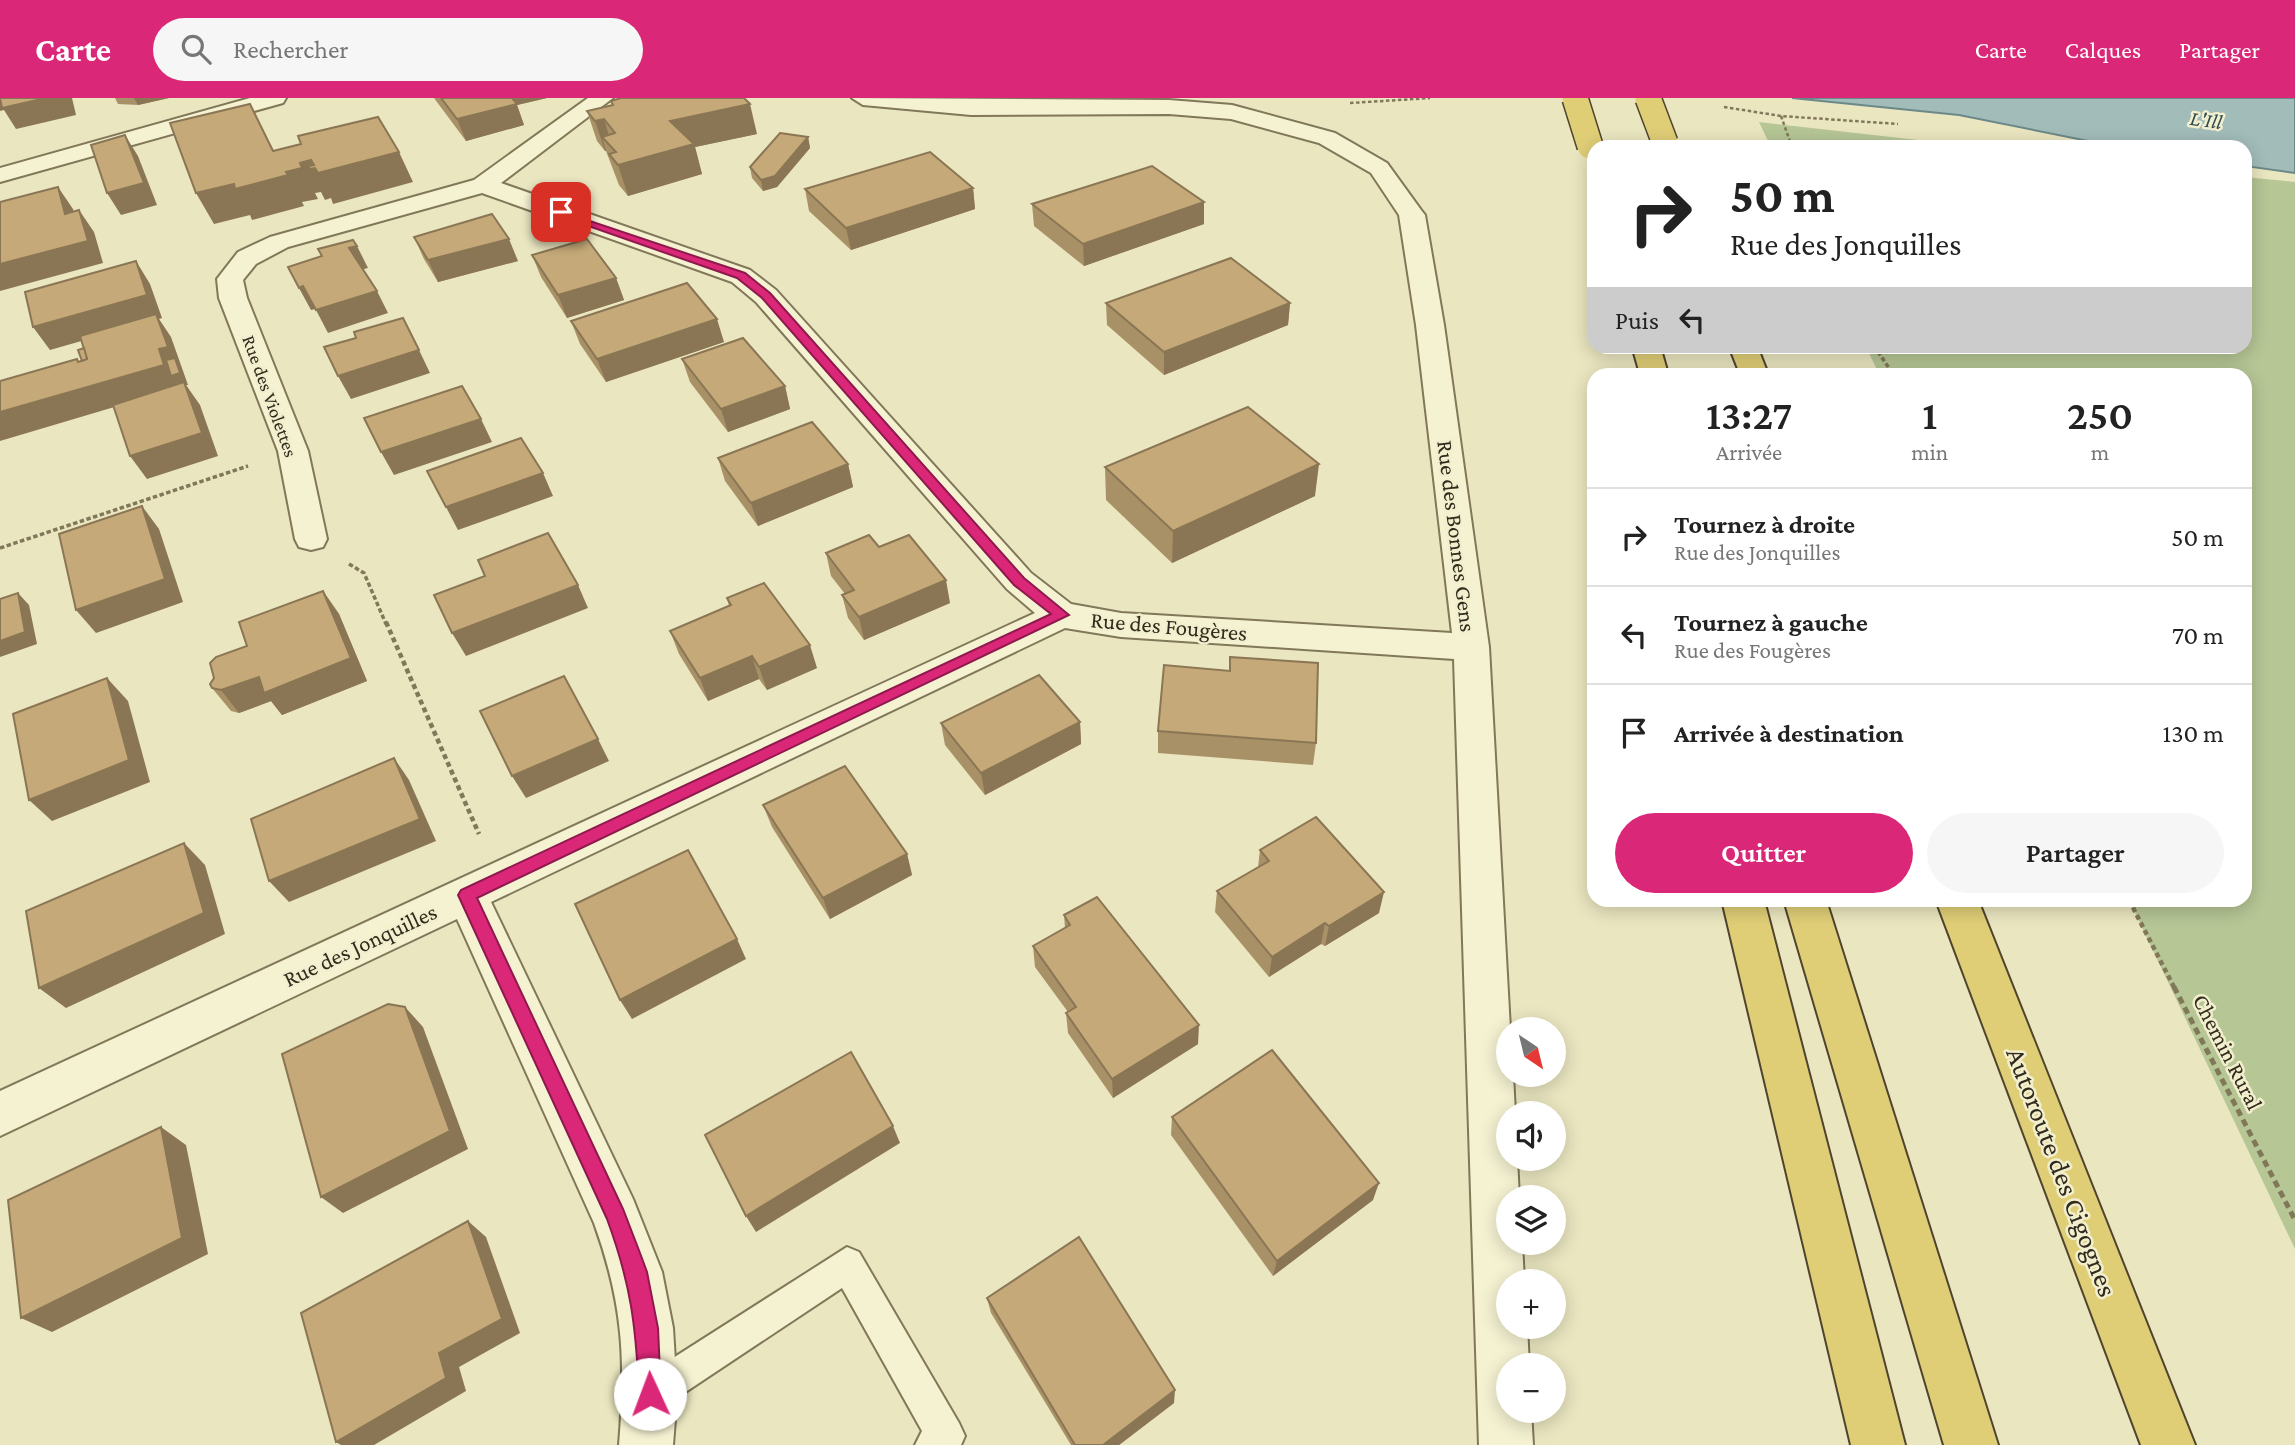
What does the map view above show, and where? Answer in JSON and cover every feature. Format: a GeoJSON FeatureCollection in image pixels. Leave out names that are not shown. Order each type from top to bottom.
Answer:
{"type":"FeatureCollection","features":[{"type":"Feature","properties":{"kind":"highway"},"geometry":{"type":"LineString","coordinates":[[1575,98],[1588,140]]}},
{"type":"Feature","properties":{"kind":"highway"},"geometry":{"type":"LineString","coordinates":[[1648,98],[1664,140]]}},
{"type":"Feature","properties":{"kind":"highway"},"geometry":{"type":"LineString","coordinates":[[1745,907],[1878,1445]]}},
{"type":"Feature","properties":{"kind":"highway"},"geometry":{"type":"LineString","coordinates":[[1807,907],[1971,1445]]}},
{"type":"Feature","properties":{"kind":"highway","name":"Autoroute des Cigognes"},"geometry":{"type":"LineString","coordinates":[[1960,907],[2168,1445]]}},
{"type":"Feature","properties":{"kind":"street"},"geometry":{"type":"LineString","coordinates":[[0,175],[275,98]]}},
{"type":"Feature","properties":{"kind":"street","name":"Rue des Violettes"},"geometry":{"type":"LineString","coordinates":[[311,539],[293,451],[233,298],[230,279],[247,258],[279,242],[483,185],[602,98]]}},
{"type":"Feature","properties":{"kind":"street","name":"Rue des Bonnes Gens"},"geometry":{"type":"LineString","coordinates":[[863,98],[971,108],[1170,107],[1232,112],[1327,138],[1379,168],[1412,215],[1430,325],[1471,647],[1506,1445]]}},
{"type":"Feature","properties":{"kind":"street","name":"Rue des Fougères"},"geometry":{"type":"LineString","coordinates":[[483,185],[741,276],[766,296],[1019,581],[1061,615],[1121,625],[1471,647]]}},
{"type":"Feature","properties":{"kind":"street","name":"Rue des Jonquilles"},"geometry":{"type":"LineString","coordinates":[[0,1114],[1061,615]]}},
{"type":"Feature","properties":{"kind":"street"},"geometry":{"type":"LineString","coordinates":[[483,887],[637,1272],[647,1328],[650,1394],[646,1445]]}},
{"type":"Feature","properties":{"kind":"lane"},"geometry":{"type":"LineString","coordinates":[[650,1394],[847,1264],[946,1436],[934,1445]]}},
{"type":"Feature","properties":{"kind":"path"},"geometry":{"type":"LineString","coordinates":[[1724,107],[1781,116],[1898,124]]}},
{"type":"Feature","properties":{"kind":"path"},"geometry":{"type":"LineString","coordinates":[[1781,116],[1790,140]]}},
{"type":"Feature","properties":{"kind":"path"},"geometry":{"type":"LineString","coordinates":[[0,548],[293,451]]}},
{"type":"Feature","properties":{"kind":"path"},"geometry":{"type":"LineString","coordinates":[[311,539],[364,573],[483,887]]}},
{"type":"Feature","properties":{"kind":"path","name":"Chemin Rural"},"geometry":{"type":"LineString","coordinates":[[2133,907],[2295,1220]]}},
{"type":"Feature","properties":{"kind":"green space"},"geometry":{"type":"Polygon","coordinates":[[[1759,122],[1918,140],[1768,140],[1759,122]]]}},
{"type":"Feature","properties":{"kind":"green space"},"geometry":{"type":"Polygon","coordinates":[[[2252,178],[2295,182],[2295,1249],[2132,907],[2252,907],[2252,368],[1876,368],[1869,354],[2252,354],[2252,178]]]}},
{"type":"Feature","properties":{"kind":"water","name":"L'Ill"},"geometry":{"type":"Polygon","coordinates":[[[1792,98],[2295,98],[2295,173],[2252,167],[2252,140],[2083,140],[1959,115],[1792,98]]]}},
{"type":"Feature","properties":{"kind":"building"},"geometry":{"type":"Polygon","coordinates":[[[0,98],[46,98],[2,108],[0,98]]]}},
{"type":"Feature","properties":{"kind":"building"},"geometry":{"type":"Polygon","coordinates":[[[441,98],[512,98],[517,104],[457,119],[441,98]]]}},
{"type":"Feature","properties":{"kind":"building"},"geometry":{"type":"Polygon","coordinates":[[[621,98],[744,98],[750,104],[670,121],[694,144],[618,165],[609,154],[616,152],[602,137],[615,133],[604,119],[595,121],[587,111],[613,105],[611,101],[621,98]]]}},
{"type":"Feature","properties":{"kind":"building"},"geometry":{"type":"Polygon","coordinates":[[[250,104],[273,151],[301,144],[298,136],[378,117],[399,152],[318,173],[315,168],[309,169],[309,166],[314,165],[311,160],[300,163],[302,168],[286,172],[288,175],[235,189],[234,184],[196,193],[170,123],[250,104]]]}},
{"type":"Feature","properties":{"kind":"building"},"geometry":{"type":"Polygon","coordinates":[[[780,133],[808,137],[775,176],[761,180],[750,167],[780,133]]]}},
{"type":"Feature","properties":{"kind":"building"},"geometry":{"type":"Polygon","coordinates":[[[125,135],[144,183],[107,193],[91,145],[125,135]]]}},
{"type":"Feature","properties":{"kind":"building"},"geometry":{"type":"Polygon","coordinates":[[[930,152],[973,188],[846,228],[805,189],[930,152]]]}},
{"type":"Feature","properties":{"kind":"building"},"geometry":{"type":"Polygon","coordinates":[[[1152,166],[1204,202],[1083,244],[1032,204],[1152,166]]]}},
{"type":"Feature","properties":{"kind":"building"},"geometry":{"type":"Polygon","coordinates":[[[58,187],[65,214],[79,210],[88,241],[0,264],[0,202],[58,187]]]}},
{"type":"Feature","properties":{"kind":"building"},"geometry":{"type":"Polygon","coordinates":[[[492,214],[509,239],[428,260],[414,237],[492,214]]]}},
{"type":"Feature","properties":{"kind":"building"},"geometry":{"type":"Polygon","coordinates":[[[587,239],[616,278],[558,295],[532,255],[587,239]]]}},
{"type":"Feature","properties":{"kind":"building"},"geometry":{"type":"Polygon","coordinates":[[[353,240],[357,246],[349,248],[377,291],[316,310],[303,286],[299,288],[288,267],[322,256],[318,249],[353,240]]]}},
{"type":"Feature","properties":{"kind":"building"},"geometry":{"type":"Polygon","coordinates":[[[1231,258],[1290,303],[1164,352],[1106,303],[1231,258]]]}},
{"type":"Feature","properties":{"kind":"building"},"geometry":{"type":"Polygon","coordinates":[[[136,261],[147,295],[33,327],[25,292],[136,261]]]}},
{"type":"Feature","properties":{"kind":"building"},"geometry":{"type":"Polygon","coordinates":[[[687,283],[717,319],[597,359],[571,321],[687,283]]]}},
{"type":"Feature","properties":{"kind":"building"},"geometry":{"type":"Polygon","coordinates":[[[156,314],[168,347],[159,349],[164,365],[0,412],[0,381],[77,359],[78,362],[87,359],[80,336],[156,314]]]}},
{"type":"Feature","properties":{"kind":"building"},"geometry":{"type":"Polygon","coordinates":[[[403,318],[419,350],[338,376],[324,347],[356,338],[354,332],[403,318]]]}},
{"type":"Feature","properties":{"kind":"building"},"geometry":{"type":"Polygon","coordinates":[[[743,338],[785,386],[721,409],[682,359],[743,338]]]}},
{"type":"Feature","properties":{"kind":"building"},"geometry":{"type":"Polygon","coordinates":[[[84,348],[87,359],[82,361],[78,350],[84,348]]]}},
{"type":"Feature","properties":{"kind":"building"},"geometry":{"type":"Polygon","coordinates":[[[175,358],[180,373],[171,376],[166,360],[175,358]]]}},
{"type":"Feature","properties":{"kind":"building"},"geometry":{"type":"Polygon","coordinates":[[[184,382],[202,433],[130,456],[113,405],[184,382]]]}},
{"type":"Feature","properties":{"kind":"building"},"geometry":{"type":"Polygon","coordinates":[[[462,386],[481,419],[381,452],[364,418],[462,386]]]}},
{"type":"Feature","properties":{"kind":"building"},"geometry":{"type":"Polygon","coordinates":[[[1248,407],[1319,464],[1173,531],[1105,467],[1248,407]]]}},
{"type":"Feature","properties":{"kind":"building"},"geometry":{"type":"Polygon","coordinates":[[[812,422],[848,464],[751,503],[718,458],[812,422]]]}},
{"type":"Feature","properties":{"kind":"building"},"geometry":{"type":"Polygon","coordinates":[[[521,438],[543,473],[446,507],[427,471],[521,438]]]}},
{"type":"Feature","properties":{"kind":"building"},"geometry":{"type":"Polygon","coordinates":[[[142,506],[165,579],[76,610],[59,534],[142,506]]]}},
{"type":"Feature","properties":{"kind":"building"},"geometry":{"type":"Polygon","coordinates":[[[548,533],[578,585],[452,633],[434,595],[485,576],[478,560],[548,533]]]}},
{"type":"Feature","properties":{"kind":"building"},"geometry":{"type":"Polygon","coordinates":[[[869,535],[879,547],[909,535],[946,580],[859,617],[842,595],[854,590],[826,553],[869,535]]]}},
{"type":"Feature","properties":{"kind":"building"},"geometry":{"type":"Polygon","coordinates":[[[764,583],[810,645],[759,667],[752,656],[700,678],[670,631],[731,605],[727,598],[764,583]]]}},
{"type":"Feature","properties":{"kind":"building"},"geometry":{"type":"Polygon","coordinates":[[[323,591],[351,658],[264,693],[259,677],[221,690],[212,688],[210,684],[214,678],[210,663],[216,657],[247,646],[239,622],[323,591]]]}},
{"type":"Feature","properties":{"kind":"building"},"geometry":{"type":"Polygon","coordinates":[[[18,593],[25,632],[0,641],[0,599],[18,593]]]}},
{"type":"Feature","properties":{"kind":"building"},"geometry":{"type":"Polygon","coordinates":[[[1230,657],[1318,663],[1316,743],[1158,731],[1164,665],[1230,671],[1230,657]]]}},
{"type":"Feature","properties":{"kind":"building"},"geometry":{"type":"Polygon","coordinates":[[[1039,675],[1080,722],[981,773],[941,723],[1039,675]]]}},
{"type":"Feature","properties":{"kind":"building"},"geometry":{"type":"Polygon","coordinates":[[[564,676],[598,739],[512,776],[480,711],[564,676]]]}},
{"type":"Feature","properties":{"kind":"building"},"geometry":{"type":"Polygon","coordinates":[[[107,678],[129,760],[29,800],[13,714],[107,678]]]}},
{"type":"Feature","properties":{"kind":"building"},"geometry":{"type":"Polygon","coordinates":[[[394,758],[420,819],[269,881],[251,819],[394,758]]]}},
{"type":"Feature","properties":{"kind":"building"},"geometry":{"type":"Polygon","coordinates":[[[845,766],[907,854],[823,898],[763,805],[845,766]]]}},
{"type":"Feature","properties":{"kind":"building"},"geometry":{"type":"Polygon","coordinates":[[[1316,817],[1384,892],[1329,926],[1325,923],[1272,957],[1217,891],[1269,861],[1260,850],[1316,817]]]}},
{"type":"Feature","properties":{"kind":"building"},"geometry":{"type":"Polygon","coordinates":[[[184,843],[204,913],[39,988],[26,911],[184,843]]]}},
{"type":"Feature","properties":{"kind":"building"},"geometry":{"type":"Polygon","coordinates":[[[688,850],[737,939],[620,1000],[575,904],[688,850]]]}},
{"type":"Feature","properties":{"kind":"building"},"geometry":{"type":"Polygon","coordinates":[[[1097,897],[1199,1025],[1112,1079],[1066,1013],[1076,1007],[1033,946],[1070,925],[1064,915],[1097,897]]]}},
{"type":"Feature","properties":{"kind":"building"},"geometry":{"type":"Polygon","coordinates":[[[388,1004],[405,1007],[450,1131],[321,1197],[282,1054],[388,1004]]]}},
{"type":"Feature","properties":{"kind":"building"},"geometry":{"type":"Polygon","coordinates":[[[1272,1050],[1379,1183],[1277,1261],[1172,1117],[1272,1050]]]}},
{"type":"Feature","properties":{"kind":"building"},"geometry":{"type":"Polygon","coordinates":[[[851,1052],[893,1126],[746,1216],[705,1135],[851,1052]]]}},
{"type":"Feature","properties":{"kind":"building"},"geometry":{"type":"Polygon","coordinates":[[[161,1127],[182,1238],[21,1318],[8,1200],[161,1127]]]}},
{"type":"Feature","properties":{"kind":"building"},"geometry":{"type":"Polygon","coordinates":[[[468,1221],[502,1319],[439,1353],[446,1378],[336,1442],[301,1313],[468,1221]]]}},
{"type":"Feature","properties":{"kind":"building"},"geometry":{"type":"Polygon","coordinates":[[[1079,1237],[1175,1390],[1103,1445],[1075,1445],[987,1298],[1079,1237]]]}},
{"type":"Feature","properties":{"kind":"route"},"geometry":{"type":"LineString","coordinates":[[561,212],[741,276],[766,296],[1019,581],[1061,615],[467,895],[616,1216],[637,1272],[647,1328],[650,1394]]}}]}
